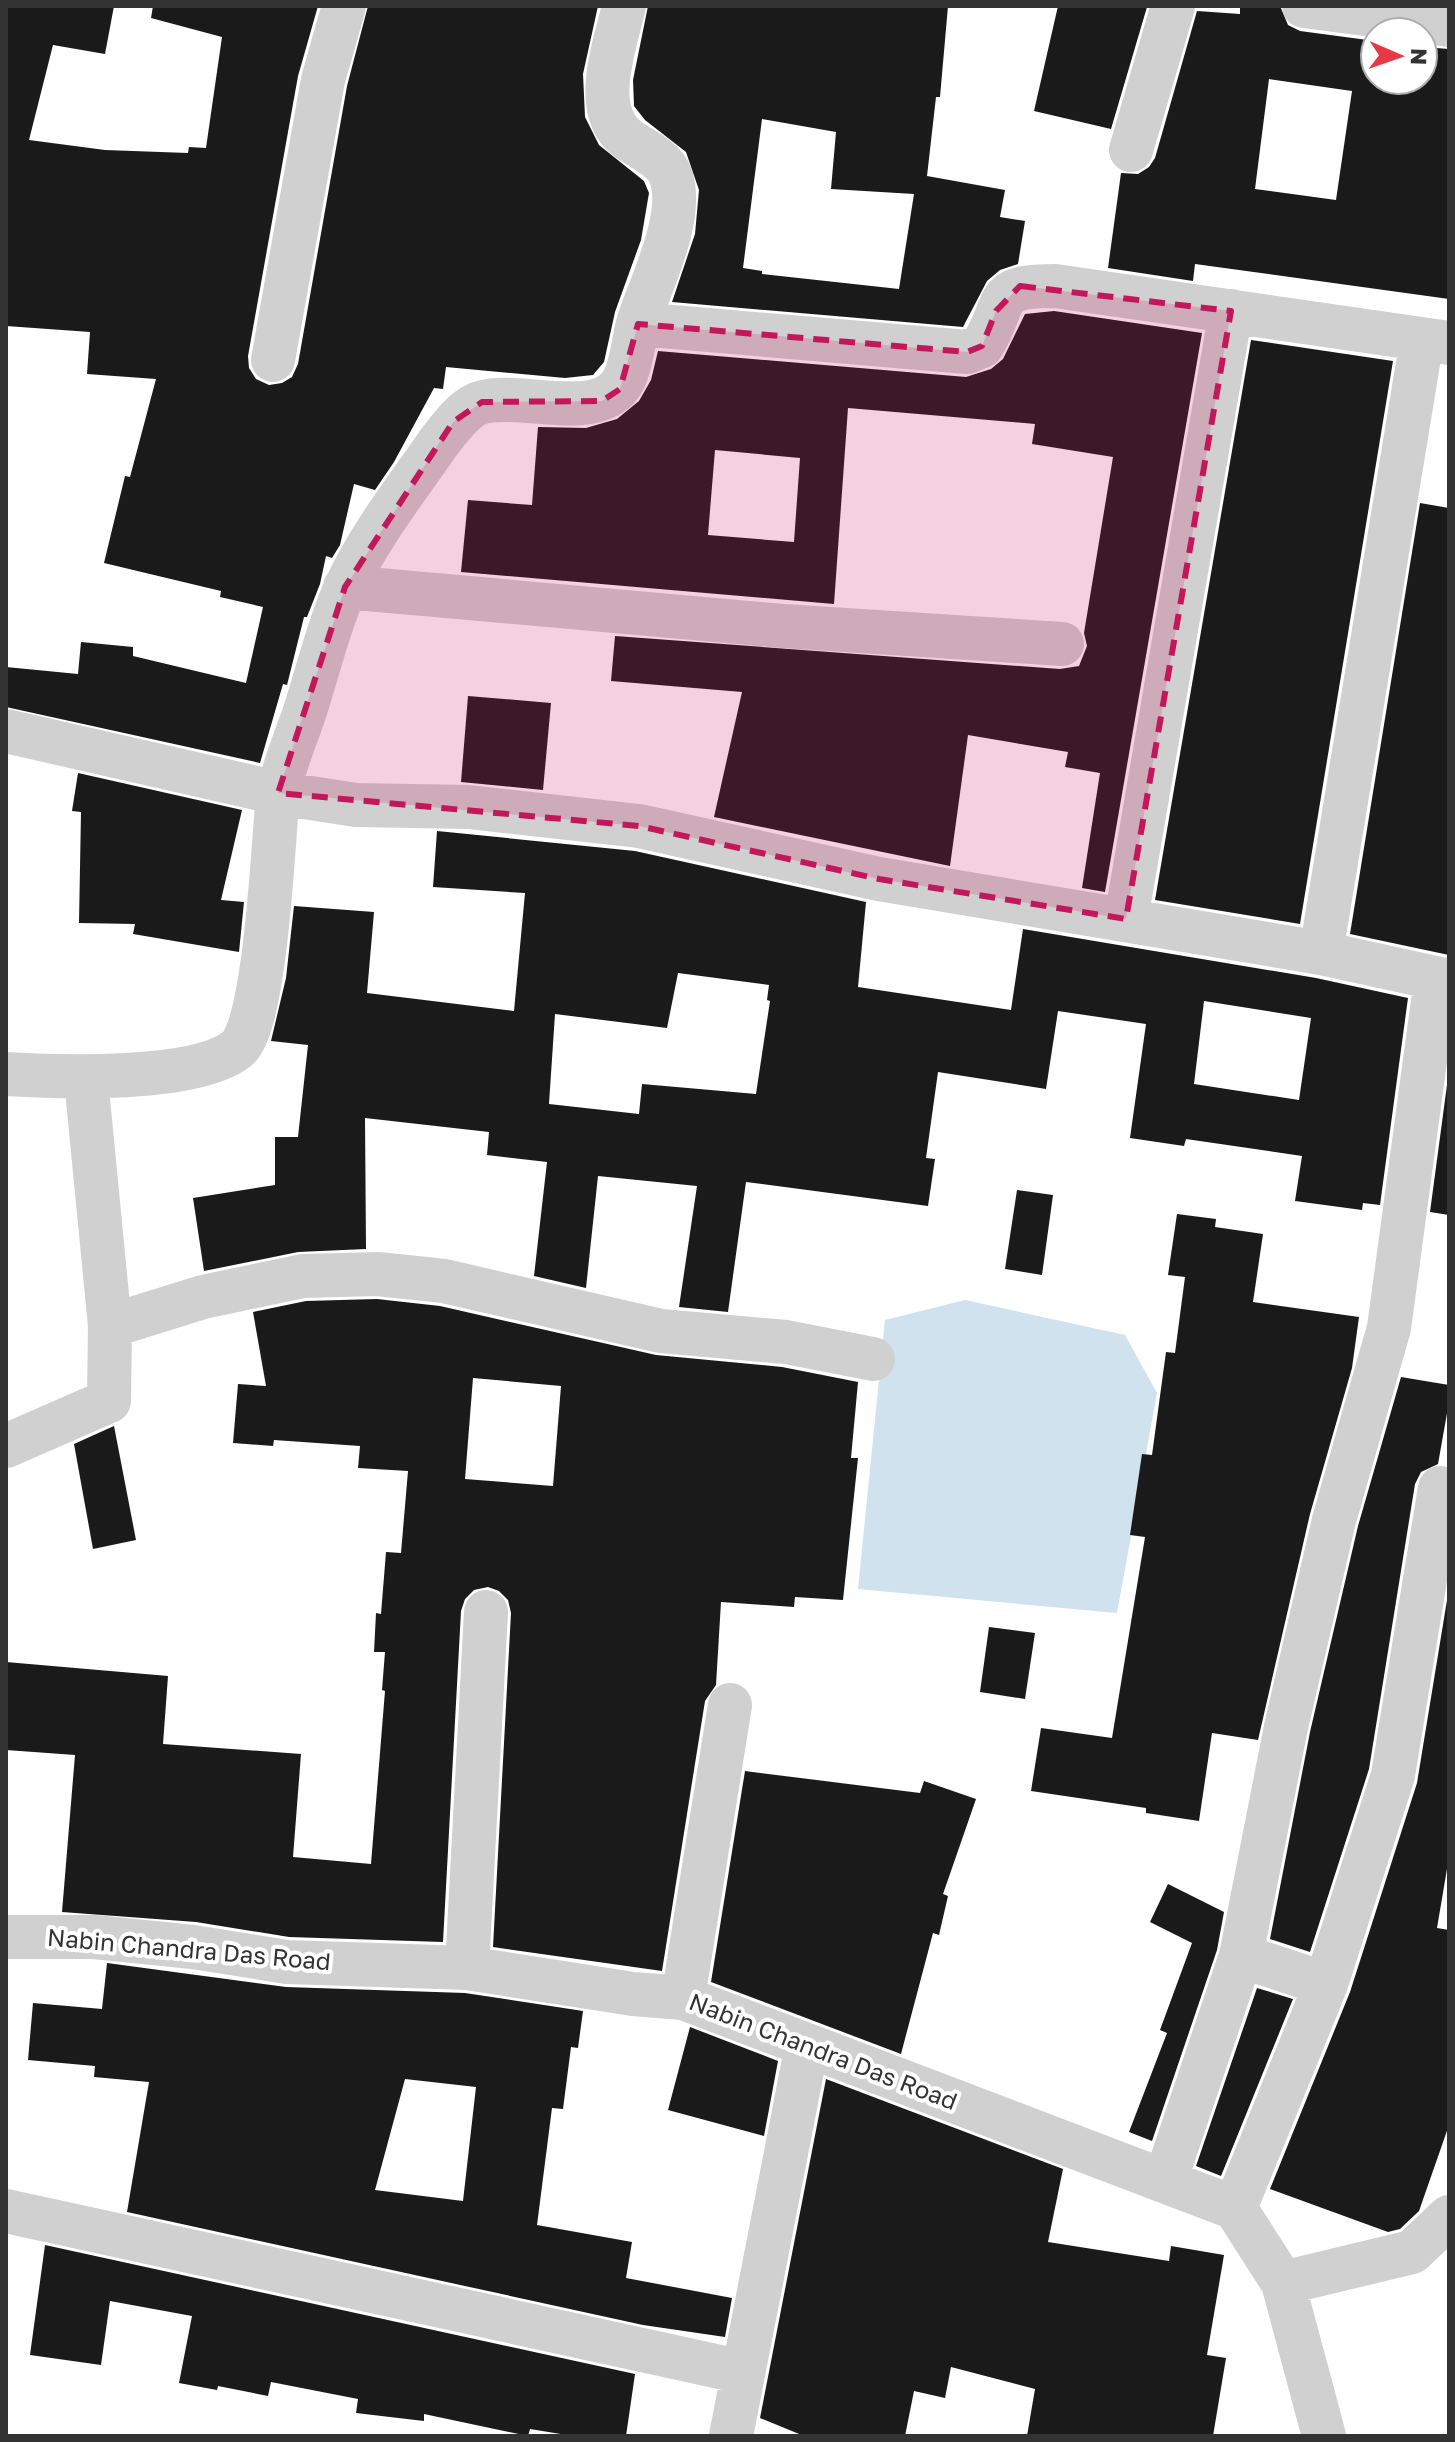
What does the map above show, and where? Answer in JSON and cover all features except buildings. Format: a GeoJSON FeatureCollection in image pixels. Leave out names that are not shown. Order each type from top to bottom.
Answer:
{"type":"FeatureCollection","features":[{"type":"Feature","properties":{"kind":"street"},"geometry":{"type":"LineString","coordinates":[[273,360],[323,80],[344,6]]}},
{"type":"Feature","properties":{"kind":"street"},"geometry":{"type":"LineString","coordinates":[[6,1074],[86,1079],[179,1068],[222,1058],[241,1047],[253,1017],[261,973],[278,793],[345,587],[453,422],[482,402],[602,401],[620,389],[638,324],[669,235],[673,197],[670,173],[658,160],[619,133],[611,121],[608,97],[624,6]]}},
{"type":"Feature","properties":{"kind":"street"},"geometry":{"type":"LineString","coordinates":[[1131,150],[1173,6]]}},
{"type":"Feature","properties":{"kind":"street"},"geometry":{"type":"LineString","coordinates":[[1304,6],[1449,25]]}},
{"type":"Feature","properties":{"kind":"street"},"geometry":{"type":"LineString","coordinates":[[638,324],[967,352],[982,346],[996,311],[1007,294],[1020,286],[1068,287],[1435,341],[1321,953]]}},
{"type":"Feature","properties":{"kind":"street"},"geometry":{"type":"LineString","coordinates":[[1126,919],[1231,311]]}},
{"type":"Feature","properties":{"kind":"street"},"geometry":{"type":"LineString","coordinates":[[345,587],[783,626],[1062,644]]}},
{"type":"Feature","properties":{"kind":"street"},"geometry":{"type":"LineString","coordinates":[[6,731],[278,793],[356,805],[468,807],[639,826],[879,879],[1321,953],[1443,980],[1389,1328],[1327,1550],[1286,1727],[1241,1956],[1165,2181]]}},
{"type":"Feature","properties":{"kind":"street"},"geometry":{"type":"LineString","coordinates":[[6,1446],[109,1401],[110,1326],[86,1079]]}},
{"type":"Feature","properties":{"kind":"street"},"geometry":{"type":"LineString","coordinates":[[110,1326],[203,1297],[289,1278],[378,1274],[444,1281],[661,1331],[786,1342],[873,1359]]}},
{"type":"Feature","properties":{"kind":"street"},"geometry":{"type":"LineString","coordinates":[[1324,2436],[1283,2283],[1235,2208],[1326,1984],[1393,1775],[1440,1488]]}},
{"type":"Feature","properties":{"kind":"street"},"geometry":{"type":"LineString","coordinates":[[467,1968],[486,1612]]}},
{"type":"Feature","properties":{"kind":"street"},"geometry":{"type":"LineString","coordinates":[[683,1998],[730,1705]]}},
{"type":"Feature","properties":{"kind":"street","name":"Nabin Chandra Das Road"},"geometry":{"type":"LineString","coordinates":[[6,1937],[94,1937],[193,1947],[287,1962],[467,1968],[633,1994],[683,1998],[1235,2208]]}},
{"type":"Feature","properties":{"kind":"street"},"geometry":{"type":"LineString","coordinates":[[1241,1956],[1326,1984]]}},
{"type":"Feature","properties":{"kind":"street"},"geometry":{"type":"LineString","coordinates":[[731,2436],[807,2045]]}},
{"type":"Feature","properties":{"kind":"street"},"geometry":{"type":"LineString","coordinates":[[6,2211],[743,2372]]}},
{"type":"Feature","properties":{"kind":"street"},"geometry":{"type":"LineString","coordinates":[[1283,2283],[1412,2252],[1449,2217]]}},
{"type":"Feature","properties":{"kind":"highlighted area"},"geometry":{"type":"Polygon","coordinates":[[[1020,286],[1231,311],[1126,919],[879,879],[639,826],[278,793],[345,587],[453,422],[482,402],[602,401],[620,389],[638,324],[967,352],[982,346],[996,311],[1020,286]]]}},
{"type":"Feature","properties":{"kind":"water"},"geometry":{"type":"Polygon","coordinates":[[[965,1300],[1125,1335],[1157,1393],[1117,1613],[858,1589],[885,1320],[965,1300]]]}}]}
